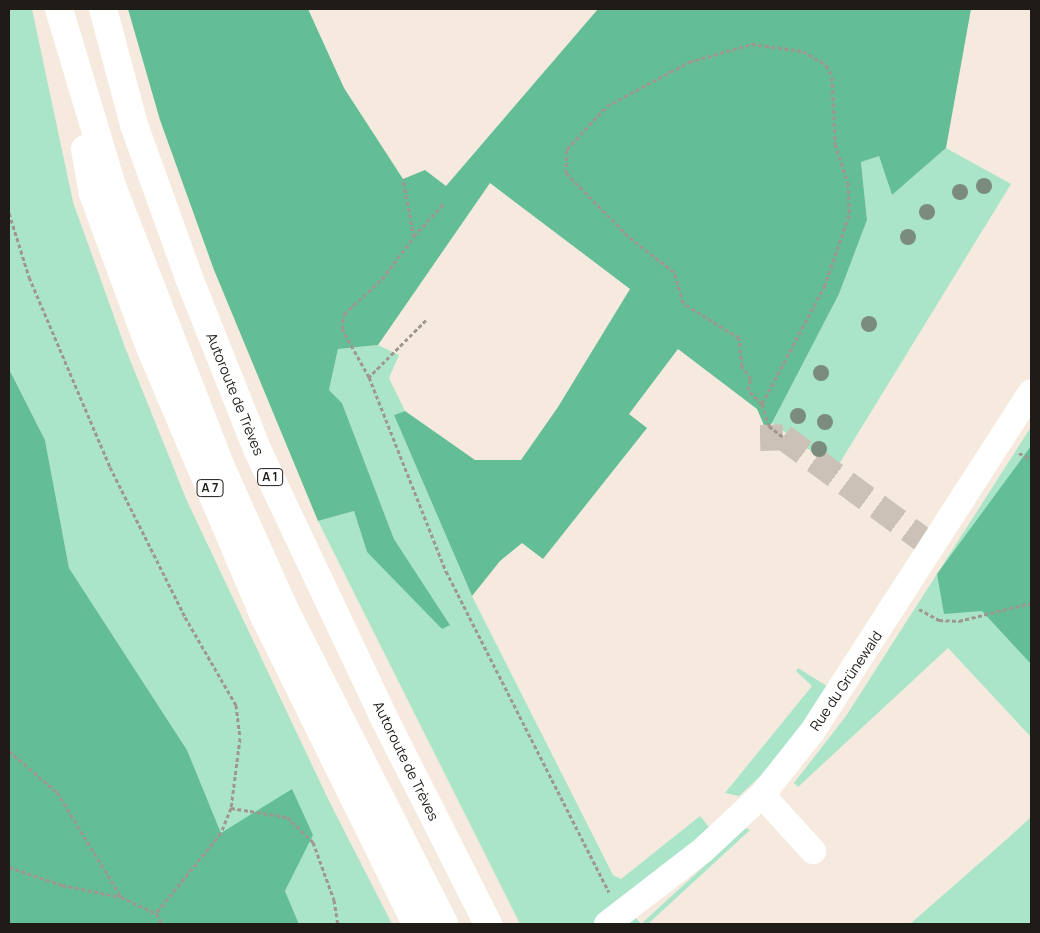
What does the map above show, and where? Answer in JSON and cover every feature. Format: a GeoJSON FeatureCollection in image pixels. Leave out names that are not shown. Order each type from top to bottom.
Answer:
{"type":"FeatureCollection","features":[{"type":"Feature","properties":{"kind":"highway","name":"Autoroute de Trèves"},"geometry":{"type":"LineString","coordinates":[[103,9],[138,134],[188,278],[257,449],[381,711],[488,924]]}},
{"type":"Feature","properties":{"kind":"highway","name":"A 7"},"geometry":{"type":"LineString","coordinates":[[62,19],[93,194],[149,345],[265,618],[416,924]]}},
{"type":"Feature","properties":{"kind":"highway"},"geometry":{"type":"LineString","coordinates":[[62,19],[112,186],[220,465],[284,608],[444,924]]}},
{"type":"Feature","properties":{"kind":"street","name":"Rue du Grünewald"},"geometry":{"type":"LineString","coordinates":[[614,920],[703,850],[762,795],[812,732],[901,598],[1031,392]]}},
{"type":"Feature","properties":{"kind":"street"},"geometry":{"type":"LineString","coordinates":[[762,795],[814,851]]}},
{"type":"Feature","properties":{"kind":"path"},"geometry":{"type":"LineString","coordinates":[[762,404],[825,285],[848,215],[848,183],[835,144],[832,78],[826,65],[803,51],[752,44],[689,62],[607,106],[567,148],[566,172],[628,236],[674,272],[683,303],[738,338],[742,366],[751,380],[748,390],[762,404],[769,426],[783,437]]}},
{"type":"Feature","properties":{"kind":"path"},"geometry":{"type":"LineString","coordinates":[[403,179],[414,236]]}},
{"type":"Feature","properties":{"kind":"path"},"geometry":{"type":"LineString","coordinates":[[444,203],[414,236],[382,279],[344,314],[342,329],[369,377],[446,571],[614,920]]}},
{"type":"Feature","properties":{"kind":"path"},"geometry":{"type":"LineString","coordinates":[[9,213],[29,277],[110,467],[185,617],[236,705],[240,738],[231,808],[221,833],[156,913]]}},
{"type":"Feature","properties":{"kind":"path"},"geometry":{"type":"LineString","coordinates":[[369,377],[426,320]]}},
{"type":"Feature","properties":{"kind":"path"},"geometry":{"type":"LineString","coordinates":[[901,598],[939,620],[959,620],[1031,603]]}},
{"type":"Feature","properties":{"kind":"path"},"geometry":{"type":"LineString","coordinates":[[9,751],[57,792],[121,897]]}},
{"type":"Feature","properties":{"kind":"path"},"geometry":{"type":"LineString","coordinates":[[231,808],[287,817],[313,842],[334,900],[338,924]]}},
{"type":"Feature","properties":{"kind":"path"},"geometry":{"type":"LineString","coordinates":[[9,867],[62,884],[121,897],[156,913],[162,924]]}},
{"type":"Feature","properties":{"kind":"green space"},"geometry":{"type":"Polygon","coordinates":[[[9,9],[32,9],[73,202],[126,350],[187,501],[329,801],[392,924],[299,924],[285,891],[312,835],[221,833],[187,750],[69,568],[45,440],[9,369],[9,9]]]}},
{"type":"Feature","properties":{"kind":"green space"},"geometry":{"type":"Polygon","coordinates":[[[128,9],[308,9],[344,88],[403,179],[425,170],[446,186],[598,9],[971,9],[946,148],[892,195],[879,156],[861,162],[867,220],[839,294],[772,423],[766,430],[757,409],[678,349],[629,414],[647,428],[543,559],[522,543],[500,561],[472,596],[394,415],[405,411],[475,460],[521,460],[558,407],[630,289],[490,183],[378,345],[338,349],[329,390],[342,403],[394,539],[450,625],[442,629],[367,552],[354,511],[318,521],[214,270],[160,120],[128,9]]]}},
{"type":"Feature","properties":{"kind":"green space"},"geometry":{"type":"Polygon","coordinates":[[[946,148],[1011,184],[836,469],[772,423],[839,294],[867,220],[861,162],[879,155],[892,195],[946,148]]]}},
{"type":"Feature","properties":{"kind":"green space"},"geometry":{"type":"Polygon","coordinates":[[[378,345],[399,355],[389,378],[405,411],[394,415],[472,596],[613,875],[621,879],[700,816],[709,827],[695,843],[630,893],[636,918],[641,924],[520,924],[318,521],[354,511],[367,552],[450,625],[394,539],[342,403],[329,390],[338,349],[378,345]]]}},
{"type":"Feature","properties":{"kind":"green space"},"geometry":{"type":"Polygon","coordinates":[[[9,369],[45,440],[69,568],[187,750],[221,833],[292,789],[313,835],[285,891],[299,924],[9,924],[9,369]]]}},
{"type":"Feature","properties":{"kind":"green space"},"geometry":{"type":"Polygon","coordinates":[[[1031,427],[1031,737],[948,648],[798,787],[794,783],[846,716],[1031,427]]]}},
{"type":"Feature","properties":{"kind":"green space"},"geometry":{"type":"Polygon","coordinates":[[[1031,446],[1031,664],[982,611],[944,614],[937,574],[1031,446]]]}},
{"type":"Feature","properties":{"kind":"green space"},"geometry":{"type":"Polygon","coordinates":[[[798,668],[830,688],[766,771],[739,796],[725,793],[812,686],[796,671],[798,668]]]}},
{"type":"Feature","properties":{"kind":"green space"},"geometry":{"type":"Polygon","coordinates":[[[1031,817],[1031,924],[910,924],[1007,839],[1031,817]]]}},
{"type":"Feature","properties":{"kind":"green space"},"geometry":{"type":"Polygon","coordinates":[[[746,828],[750,830],[648,924],[641,924],[746,828]]]}},
{"type":"Feature","properties":{"kind":"tunnel"},"geometry":{"type":"LineString","coordinates":[[760,438],[783,437],[933,547]]}}]}
